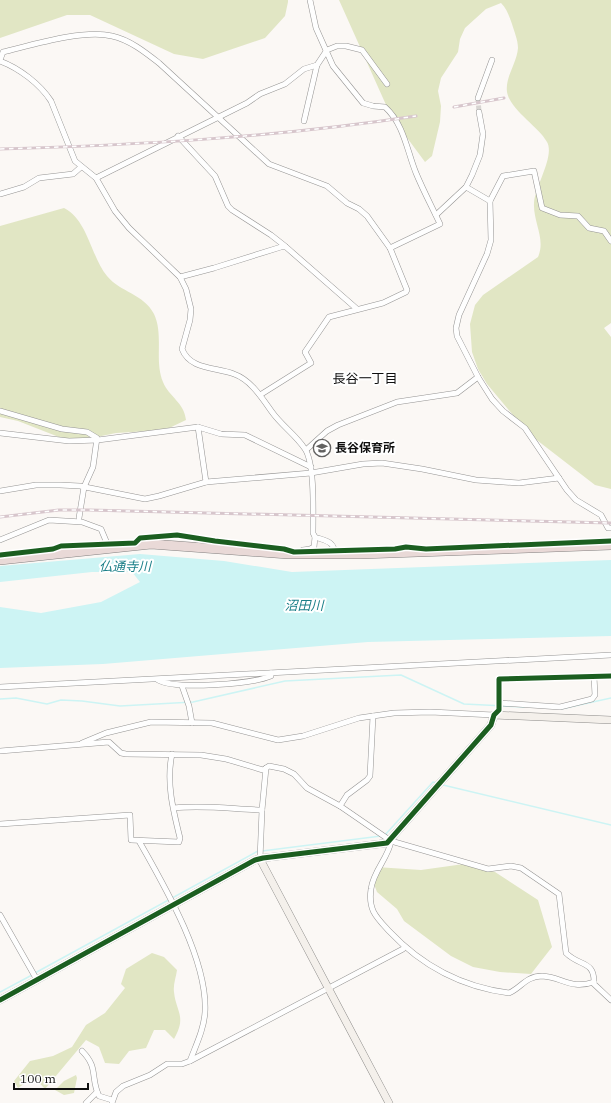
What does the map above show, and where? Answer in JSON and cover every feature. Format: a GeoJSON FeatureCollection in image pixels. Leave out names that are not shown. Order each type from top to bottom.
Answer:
{"type":"FeatureCollection","features":[{"type":"Feature","properties":{"kind":"highway"},"geometry":{"type":"LineString","coordinates":[[0,560],[151,544],[271,553],[335,554],[452,552],[611,545]]}},
{"type":"Feature","properties":{"kind":"street"},"geometry":{"type":"LineString","coordinates":[[310,0],[316,28],[333,66],[363,103],[385,107],[392,113],[400,127],[416,174],[440,224],[390,248]]}},
{"type":"Feature","properties":{"kind":"street"},"geometry":{"type":"LineString","coordinates":[[260,395],[311,363],[305,352],[329,317],[383,303],[408,290],[390,248],[374,224],[359,209],[347,203],[327,186],[269,164],[146,53],[128,42],[111,35],[98,34],[73,36],[3,52],[0,60],[9,65],[46,94],[51,101],[75,161],[96,178],[121,219],[180,277],[186,289],[191,309],[190,320],[182,349],[187,358],[195,364],[234,373],[244,379],[260,395],[276,418],[299,440],[306,450],[311,466],[313,533],[315,538],[314,547],[310,549],[291,551],[272,550],[271,553]]}},
{"type":"Feature","properties":{"kind":"street"},"geometry":{"type":"LineString","coordinates":[[304,121],[317,64],[326,50],[337,46],[346,46],[362,50],[387,84]]}},
{"type":"Feature","properties":{"kind":"street"},"geometry":{"type":"LineString","coordinates":[[478,98],[492,60]]}},
{"type":"Feature","properties":{"kind":"street"},"geometry":{"type":"LineString","coordinates":[[96,178],[178,136],[248,103],[260,94],[278,88],[304,69],[317,64]]}},
{"type":"Feature","properties":{"kind":"street"},"geometry":{"type":"LineString","coordinates":[[436,215],[466,187],[480,155],[483,134],[480,112]]}},
{"type":"Feature","properties":{"kind":"street"},"geometry":{"type":"LineString","coordinates":[[178,136],[215,176],[228,206],[232,210],[271,235],[356,309]]}},
{"type":"Feature","properties":{"kind":"street"},"geometry":{"type":"LineString","coordinates":[[0,194],[24,187],[39,178],[73,174],[81,167]]}},
{"type":"Feature","properties":{"kind":"street"},"geometry":{"type":"LineString","coordinates":[[611,241],[604,231],[589,228],[578,216],[560,215],[542,208],[534,171],[504,176],[490,201],[491,240],[487,254],[459,314],[456,328],[457,336],[478,377],[492,399],[525,428],[566,490],[576,500],[601,515],[608,528],[611,528]]}},
{"type":"Feature","properties":{"kind":"street"},"geometry":{"type":"LineString","coordinates":[[466,187],[490,201]]}},
{"type":"Feature","properties":{"kind":"street"},"geometry":{"type":"LineString","coordinates":[[180,277],[214,268],[281,246],[286,247]]}},
{"type":"Feature","properties":{"kind":"street"},"geometry":{"type":"LineString","coordinates":[[306,450],[327,431],[338,425],[397,402],[457,393],[478,377]]}},
{"type":"Feature","properties":{"kind":"street"},"geometry":{"type":"LineString","coordinates":[[0,411],[62,429],[88,432],[98,440]]}},
{"type":"Feature","properties":{"kind":"street"},"geometry":{"type":"LineString","coordinates":[[0,433],[69,441],[98,440],[198,427],[221,434],[245,435],[311,466]]}},
{"type":"Feature","properties":{"kind":"street"},"geometry":{"type":"LineString","coordinates":[[198,427],[206,482]]}},
{"type":"Feature","properties":{"kind":"street"},"geometry":{"type":"LineString","coordinates":[[79,518],[84,487],[93,467],[98,440]]}},
{"type":"Feature","properties":{"kind":"street"},"geometry":{"type":"LineString","coordinates":[[0,491],[36,485],[60,484],[84,487],[145,499],[206,482],[311,473],[362,464],[382,463],[422,469],[476,480],[519,483],[559,478]]}},
{"type":"Feature","properties":{"kind":"street"},"geometry":{"type":"LineString","coordinates":[[64,520],[69,518],[79,518],[86,520],[89,524]]}},
{"type":"Feature","properties":{"kind":"street"},"geometry":{"type":"LineString","coordinates":[[0,540],[49,520],[64,520],[89,524],[101,529],[109,548]]}},
{"type":"Feature","properties":{"kind":"street"},"geometry":{"type":"LineString","coordinates":[[315,538],[331,542],[335,554]]}},
{"type":"Feature","properties":{"kind":"street"},"geometry":{"type":"LineString","coordinates":[[0,687],[611,655]]}},
{"type":"Feature","properties":{"kind":"street"},"geometry":{"type":"LineString","coordinates":[[157,679],[159,681],[182,686],[247,682],[270,676],[270,673]]}},
{"type":"Feature","properties":{"kind":"street"},"geometry":{"type":"LineString","coordinates":[[499,703],[560,707],[592,699],[595,695],[594,676]]}},
{"type":"Feature","properties":{"kind":"street"},"geometry":{"type":"LineString","coordinates":[[594,982],[579,986],[542,976],[525,980],[509,993],[490,991],[464,982],[421,961],[404,946],[372,912],[370,888],[390,841],[491,725],[499,703],[499,679],[611,676]]}},
{"type":"Feature","properties":{"kind":"street"},"geometry":{"type":"LineString","coordinates":[[182,686],[189,706],[192,723]]}},
{"type":"Feature","properties":{"kind":"street"},"geometry":{"type":"LineString","coordinates":[[82,744],[106,732],[151,722],[212,723],[278,740],[303,736],[359,718],[430,712],[496,712],[611,720]]}},
{"type":"Feature","properties":{"kind":"street"},"geometry":{"type":"LineString","coordinates":[[340,806],[347,795],[370,776],[373,716]]}},
{"type":"Feature","properties":{"kind":"street"},"geometry":{"type":"LineString","coordinates":[[0,751],[109,742],[121,753],[126,754],[172,754],[226,759],[263,770],[269,766],[294,774],[308,788],[340,806],[390,841],[488,869],[511,866],[521,868],[559,894],[566,953],[571,958],[590,967],[596,978],[594,982]]}},
{"type":"Feature","properties":{"kind":"street"},"geometry":{"type":"LineString","coordinates":[[0,824],[130,815],[131,840],[179,842],[180,838],[168,771],[172,754]]}},
{"type":"Feature","properties":{"kind":"street"},"geometry":{"type":"LineString","coordinates":[[266,768],[260,857],[389,1103]]}},
{"type":"Feature","properties":{"kind":"street"},"geometry":{"type":"LineString","coordinates":[[174,808],[198,805],[214,808],[262,810]]}},
{"type":"Feature","properties":{"kind":"street"},"geometry":{"type":"LineString","coordinates":[[139,841],[174,905],[200,968],[205,1011],[203,1025],[190,1061]]}},
{"type":"Feature","properties":{"kind":"street"},"geometry":{"type":"LineString","coordinates":[[0,1000],[260,857],[387,843],[390,841]]}},
{"type":"Feature","properties":{"kind":"street"},"geometry":{"type":"LineString","coordinates":[[0,915],[36,980]]}},
{"type":"Feature","properties":{"kind":"street"},"geometry":{"type":"LineString","coordinates":[[82,1052],[94,1068],[94,1087],[99,1096],[112,1102],[116,1092],[124,1086],[150,1075],[167,1064],[182,1064],[190,1061],[328,989],[402,949],[404,946]]}},
{"type":"Feature","properties":{"kind":"street"},"geometry":{"type":"LineString","coordinates":[[594,982],[611,1000]]}},
{"type":"Feature","properties":{"kind":"street"},"geometry":{"type":"LineString","coordinates":[[86,1103],[97,1092]]}},
{"type":"Feature","properties":{"kind":"green space"},"geometry":{"type":"Polygon","coordinates":[[[0,0],[288,0],[288,2],[285,16],[265,38],[203,59],[174,54],[90,15],[67,15],[0,38],[0,0]]]}},
{"type":"Feature","properties":{"kind":"green space"},"geometry":{"type":"Polygon","coordinates":[[[339,0],[611,0],[611,323],[604,328],[611,337],[611,489],[595,485],[529,434],[487,384],[478,369],[472,352],[470,324],[475,305],[483,295],[538,257],[541,244],[535,217],[534,203],[535,196],[547,163],[549,148],[543,136],[519,112],[509,99],[507,86],[518,48],[516,36],[506,10],[501,3],[486,9],[465,28],[460,39],[458,52],[441,78],[438,91],[441,106],[440,122],[432,156],[425,162],[391,116],[339,0]]]}},
{"type":"Feature","properties":{"kind":"green space"},"geometry":{"type":"Polygon","coordinates":[[[64,208],[79,221],[107,276],[118,286],[138,297],[150,307],[157,322],[160,374],[169,392],[185,414],[186,420],[165,430],[116,433],[82,440],[64,439],[18,421],[0,417],[0,226],[64,208]]]}},
{"type":"Feature","properties":{"kind":"green space"},"geometry":{"type":"Polygon","coordinates":[[[464,864],[495,872],[538,900],[552,947],[531,974],[500,972],[473,967],[451,956],[404,921],[397,909],[377,892],[372,879],[376,867],[421,870],[464,864]]]}},
{"type":"Feature","properties":{"kind":"green space"},"geometry":{"type":"Polygon","coordinates":[[[152,953],[164,957],[177,970],[174,989],[175,999],[180,1014],[180,1025],[174,1039],[165,1030],[154,1030],[146,1048],[129,1051],[119,1064],[105,1063],[99,1047],[86,1040],[45,1089],[34,1077],[18,1088],[14,1081],[30,1061],[53,1056],[72,1047],[86,1025],[105,1013],[125,988],[121,984],[126,969],[152,953]]]}},
{"type":"Feature","properties":{"kind":"green space"},"geometry":{"type":"Polygon","coordinates":[[[76,1075],[77,1078],[74,1093],[64,1095],[55,1090],[64,1081],[76,1075]]]}},
{"type":"Feature","properties":{"kind":"water"},"geometry":{"type":"Polygon","coordinates":[[[140,554],[224,561],[292,572],[611,560],[611,636],[368,642],[103,664],[0,668],[0,607],[41,613],[101,602],[140,582],[132,572],[92,572],[0,582],[0,566],[140,554]]]}},
{"type":"Feature","properties":{"kind":"waterway"},"geometry":{"type":"LineString","coordinates":[[0,699],[16,698],[47,704],[61,700],[82,701],[120,706],[193,702],[285,681],[401,675],[464,704],[524,707]]}},
{"type":"Feature","properties":{"kind":"waterway"},"geometry":{"type":"LineString","coordinates":[[561,709],[611,698]]}},
{"type":"Feature","properties":{"kind":"waterway"},"geometry":{"type":"LineString","coordinates":[[385,835],[433,782],[437,783]]}},
{"type":"Feature","properties":{"kind":"waterway"},"geometry":{"type":"LineString","coordinates":[[443,785],[611,825]]}},
{"type":"Feature","properties":{"kind":"waterway"},"geometry":{"type":"LineString","coordinates":[[262,851],[381,836]]}},
{"type":"Feature","properties":{"kind":"waterway"},"geometry":{"type":"LineString","coordinates":[[35,973],[258,851]]}},
{"type":"Feature","properties":{"kind":"waterway"},"geometry":{"type":"LineString","coordinates":[[0,992],[32,975]]}},
{"type":"Feature","properties":{"kind":"tunnel"},"geometry":{"type":"LineString","coordinates":[[478,98],[479,112]]}},
{"type":"Feature","properties":{"kind":"railway"},"geometry":{"type":"LineString","coordinates":[[454,107],[504,98]]}},
{"type":"Feature","properties":{"kind":"railway"},"geometry":{"type":"LineString","coordinates":[[0,149],[105,145],[261,135],[416,116]]}},
{"type":"Feature","properties":{"kind":"railway"},"geometry":{"type":"LineString","coordinates":[[0,517],[59,510],[89,510],[611,523]]}},
{"type":"Feature","properties":{"kind":"cycle path"},"geometry":{"type":"LineString","coordinates":[[0,555],[53,549],[61,546],[135,543],[140,538],[177,535],[284,549],[294,552],[395,549],[406,547],[426,549],[611,541]]}},
{"type":"Feature","properties":{"kind":"cycle path"},"geometry":{"type":"LineString","coordinates":[[0,1000],[255,860],[387,843],[491,725],[494,715],[499,710],[499,679],[611,676]]}},
{"type":"Feature","properties":{"kind":"place","name":"長谷保育所"},"geometry":{"type":"Point","coordinates":[322,448]}},
{"type":"Feature","properties":{"kind":"district","name":"長谷一丁目"},"geometry":{"type":"Point","coordinates":[365,378]}},
{"type":"Feature","properties":{"kind":"water label","name":"仏通寺川"},"geometry":{"type":"Point","coordinates":[125,566]}},
{"type":"Feature","properties":{"kind":"water label","name":"沼田川"},"geometry":{"type":"Point","coordinates":[304,605]}}]}
